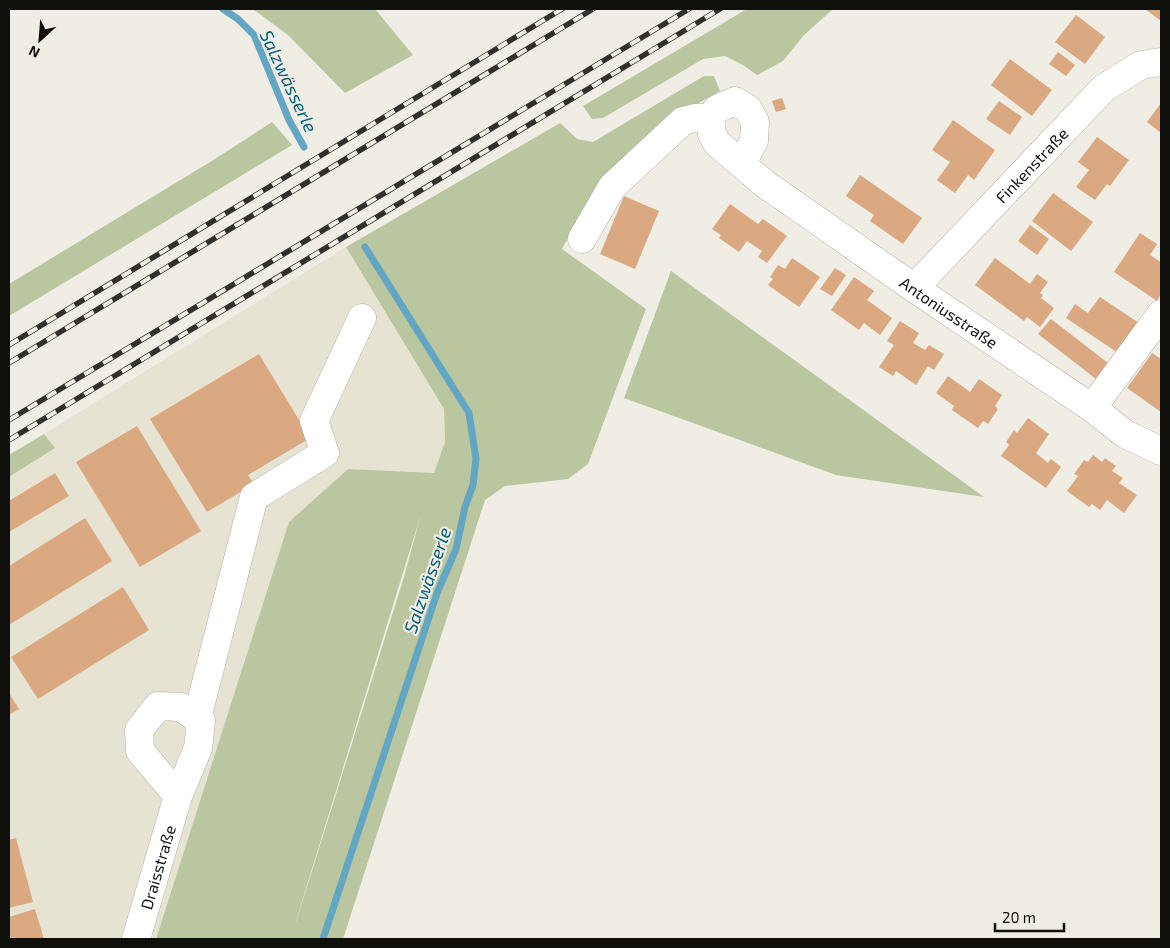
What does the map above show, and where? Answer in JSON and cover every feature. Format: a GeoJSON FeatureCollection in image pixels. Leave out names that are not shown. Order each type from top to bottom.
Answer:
{"type":"FeatureCollection","features":[{"type":"Feature","properties":{"kind":"street","name":"Finkenstraße"},"geometry":{"type":"LineString","coordinates":[[914,288],[1104,88],[1141,65],[1161,62]]}},
{"type":"Feature","properties":{"kind":"street"},"geometry":{"type":"LineString","coordinates":[[582,239],[612,187],[683,121],[695,118],[710,118],[717,108],[735,100],[748,109],[754,122],[754,142],[742,163]]}},
{"type":"Feature","properties":{"kind":"street","name":"Antoniusstraße"},"geometry":{"type":"LineString","coordinates":[[710,118],[712,134],[717,143],[765,184],[914,288],[1092,408],[1125,434],[1161,451]]}},
{"type":"Feature","properties":{"kind":"street"},"geometry":{"type":"LineString","coordinates":[[1092,408],[1161,314]]}},
{"type":"Feature","properties":{"kind":"street"},"geometry":{"type":"LineString","coordinates":[[178,796],[140,751],[138,730],[158,706],[181,707],[197,718],[254,497],[325,453],[314,422],[362,318]]}},
{"type":"Feature","properties":{"kind":"street","name":"Draisstraße"},"geometry":{"type":"LineString","coordinates":[[136,939],[178,796],[198,748],[201,721],[197,718]]}},
{"type":"Feature","properties":{"kind":"shaded area"},"geometry":{"type":"Polygon","coordinates":[[[346,247],[444,409],[445,442],[434,473],[348,469],[289,522],[156,939],[9,939],[9,477],[55,448],[44,434],[346,247]]]}},
{"type":"Feature","properties":{"kind":"green space"},"geometry":{"type":"Polygon","coordinates":[[[253,9],[375,9],[413,55],[345,93],[288,35],[253,9]]]}},
{"type":"Feature","properties":{"kind":"green space"},"geometry":{"type":"Polygon","coordinates":[[[747,9],[833,9],[804,35],[783,61],[757,75],[725,56],[703,59],[603,118],[592,119],[583,106],[747,9]]]}},
{"type":"Feature","properties":{"kind":"green space"},"geometry":{"type":"Polygon","coordinates":[[[704,76],[714,76],[720,91],[670,119],[580,215],[562,249],[646,309],[588,464],[568,479],[505,486],[485,500],[343,939],[156,939],[289,522],[348,469],[434,473],[445,442],[444,409],[346,247],[560,123],[577,139],[593,142],[704,76]],[[421,514],[296,922],[404,577],[421,514]]]}},
{"type":"Feature","properties":{"kind":"green space"},"geometry":{"type":"Polygon","coordinates":[[[272,122],[292,145],[9,316],[9,284],[215,159],[272,122]]]}},
{"type":"Feature","properties":{"kind":"green space"},"geometry":{"type":"Polygon","coordinates":[[[671,271],[984,497],[836,475],[624,398],[671,271]]]}},
{"type":"Feature","properties":{"kind":"green space"},"geometry":{"type":"Polygon","coordinates":[[[44,434],[55,448],[9,477],[9,455],[44,434]]]}},
{"type":"Feature","properties":{"kind":"building"},"geometry":{"type":"Polygon","coordinates":[[[1145,9],[1161,9],[1161,21],[1145,9]]]}},
{"type":"Feature","properties":{"kind":"building"},"geometry":{"type":"Polygon","coordinates":[[[1076,15],[1105,37],[1085,64],[1055,42],[1076,15]]]}},
{"type":"Feature","properties":{"kind":"building"},"geometry":{"type":"Polygon","coordinates":[[[1058,52],[1075,65],[1066,76],[1049,64],[1058,52]]]}},
{"type":"Feature","properties":{"kind":"building"},"geometry":{"type":"Polygon","coordinates":[[[1010,59],[1052,90],[1032,116],[991,85],[1010,59]]]}},
{"type":"Feature","properties":{"kind":"building"},"geometry":{"type":"Polygon","coordinates":[[[782,98],[786,109],[776,112],[772,101],[782,98]]]}},
{"type":"Feature","properties":{"kind":"building"},"geometry":{"type":"Polygon","coordinates":[[[999,101],[1022,117],[1010,135],[986,119],[999,101]]]}},
{"type":"Feature","properties":{"kind":"building"},"geometry":{"type":"Polygon","coordinates":[[[1161,103],[1161,133],[1147,122],[1161,103]]]}},
{"type":"Feature","properties":{"kind":"building"},"geometry":{"type":"Polygon","coordinates":[[[953,120],[995,150],[974,180],[968,175],[955,193],[937,180],[950,162],[932,150],[953,120]]]}},
{"type":"Feature","properties":{"kind":"building"},"geometry":{"type":"Polygon","coordinates":[[[1097,137],[1129,160],[1110,186],[1107,184],[1095,200],[1076,187],[1089,170],[1078,162],[1097,137]]]}},
{"type":"Feature","properties":{"kind":"building"},"geometry":{"type":"Polygon","coordinates":[[[860,175],[922,218],[903,244],[870,221],[874,215],[846,196],[860,175]]]}},
{"type":"Feature","properties":{"kind":"building"},"geometry":{"type":"Polygon","coordinates":[[[1053,193],[1093,222],[1071,251],[1032,221],[1053,193]]]}},
{"type":"Feature","properties":{"kind":"building"},"geometry":{"type":"Polygon","coordinates":[[[624,196],[659,211],[635,269],[600,254],[624,196]]]}},
{"type":"Feature","properties":{"kind":"building"},"geometry":{"type":"Polygon","coordinates":[[[730,204],[758,224],[763,219],[787,236],[767,263],[758,257],[762,251],[747,241],[739,252],[719,238],[721,235],[712,229],[730,204]]]}},
{"type":"Feature","properties":{"kind":"building"},"geometry":{"type":"Polygon","coordinates":[[[1030,225],[1049,239],[1037,255],[1018,241],[1030,225]]]}},
{"type":"Feature","properties":{"kind":"building"},"geometry":{"type":"Polygon","coordinates":[[[1140,233],[1157,244],[1150,255],[1161,262],[1161,294],[1157,301],[1114,272],[1140,233]]]}},
{"type":"Feature","properties":{"kind":"building"},"geometry":{"type":"Polygon","coordinates":[[[792,258],[820,277],[799,307],[768,285],[773,279],[770,277],[778,265],[785,269],[792,258]]]}},
{"type":"Feature","properties":{"kind":"building"},"geometry":{"type":"Polygon","coordinates":[[[995,258],[1030,284],[1037,274],[1048,282],[1040,293],[1043,295],[1041,298],[1054,308],[1040,327],[1027,317],[1024,321],[975,285],[995,258]]]}},
{"type":"Feature","properties":{"kind":"building"},"geometry":{"type":"Polygon","coordinates":[[[835,268],[846,275],[832,296],[820,289],[835,268]]]}},
{"type":"Feature","properties":{"kind":"building"},"geometry":{"type":"Polygon","coordinates":[[[854,277],[874,291],[867,300],[892,318],[880,335],[864,323],[859,330],[831,310],[854,277]]]}},
{"type":"Feature","properties":{"kind":"building"},"geometry":{"type":"Polygon","coordinates":[[[1100,297],[1148,329],[1127,359],[1066,318],[1075,304],[1088,313],[1100,297]]]}},
{"type":"Feature","properties":{"kind":"building"},"geometry":{"type":"Polygon","coordinates":[[[1051,319],[1108,363],[1096,379],[1038,334],[1051,319]]]}},
{"type":"Feature","properties":{"kind":"building"},"geometry":{"type":"Polygon","coordinates":[[[900,321],[919,333],[913,343],[925,350],[929,345],[944,354],[934,370],[928,366],[916,385],[896,371],[893,376],[879,367],[894,345],[887,341],[900,321]]]}},
{"type":"Feature","properties":{"kind":"building"},"geometry":{"type":"Polygon","coordinates":[[[1152,353],[1161,359],[1161,412],[1127,388],[1152,353]]]}},
{"type":"Feature","properties":{"kind":"building"},"geometry":{"type":"Polygon","coordinates":[[[259,354],[310,438],[248,475],[254,484],[207,512],[150,419],[259,354]]]}},
{"type":"Feature","properties":{"kind":"building"},"geometry":{"type":"Polygon","coordinates":[[[948,376],[970,392],[979,379],[1002,395],[995,406],[998,409],[988,424],[983,421],[978,428],[952,410],[954,406],[936,393],[948,376]]]}},
{"type":"Feature","properties":{"kind":"building"},"geometry":{"type":"Polygon","coordinates":[[[1028,418],[1049,434],[1036,453],[1048,463],[1051,459],[1061,467],[1046,488],[1001,456],[1009,445],[1006,442],[1014,430],[1017,433],[1028,418]]]}},
{"type":"Feature","properties":{"kind":"building"},"geometry":{"type":"Polygon","coordinates":[[[137,426],[201,531],[140,567],[76,462],[137,426]]]}},
{"type":"Feature","properties":{"kind":"building"},"geometry":{"type":"Polygon","coordinates":[[[1093,455],[1102,462],[1105,458],[1116,466],[1112,471],[1123,478],[1119,483],[1137,495],[1124,513],[1107,500],[1100,510],[1092,504],[1089,507],[1067,491],[1078,476],[1074,474],[1084,460],[1088,462],[1093,455]]]}},
{"type":"Feature","properties":{"kind":"building"},"geometry":{"type":"Polygon","coordinates":[[[55,473],[69,496],[9,532],[9,501],[55,473]]]}},
{"type":"Feature","properties":{"kind":"building"},"geometry":{"type":"Polygon","coordinates":[[[85,518],[112,561],[9,625],[9,566],[85,518]]]}},
{"type":"Feature","properties":{"kind":"building"},"geometry":{"type":"Polygon","coordinates":[[[123,587],[149,630],[38,699],[11,657],[123,587]]]}},
{"type":"Feature","properties":{"kind":"building"},"geometry":{"type":"Polygon","coordinates":[[[9,693],[19,709],[9,715],[9,693]]]}},
{"type":"Feature","properties":{"kind":"building"},"geometry":{"type":"Polygon","coordinates":[[[16,838],[33,902],[9,908],[9,840],[16,838]]]}},
{"type":"Feature","properties":{"kind":"building"},"geometry":{"type":"Polygon","coordinates":[[[35,909],[44,939],[9,939],[9,917],[35,909]]]}},
{"type":"Feature","properties":{"kind":"waterway","name":"Salzwässerle"},"geometry":{"type":"LineString","coordinates":[[223,9],[238,19],[254,35],[289,120],[304,147]]}},
{"type":"Feature","properties":{"kind":"waterway","name":"Salzwässerle"},"geometry":{"type":"LineString","coordinates":[[323,939],[437,593],[456,549],[465,507],[473,485],[476,459],[469,413],[365,247]]}},
{"type":"Feature","properties":{"kind":"railway"},"geometry":{"type":"LineString","coordinates":[[9,345],[562,9]]}},
{"type":"Feature","properties":{"kind":"railway"},"geometry":{"type":"LineString","coordinates":[[9,363],[593,9]]}},
{"type":"Feature","properties":{"kind":"railway"},"geometry":{"type":"LineString","coordinates":[[9,420],[689,9]]}},
{"type":"Feature","properties":{"kind":"railway"},"geometry":{"type":"LineString","coordinates":[[9,440],[720,9]]}}]}
